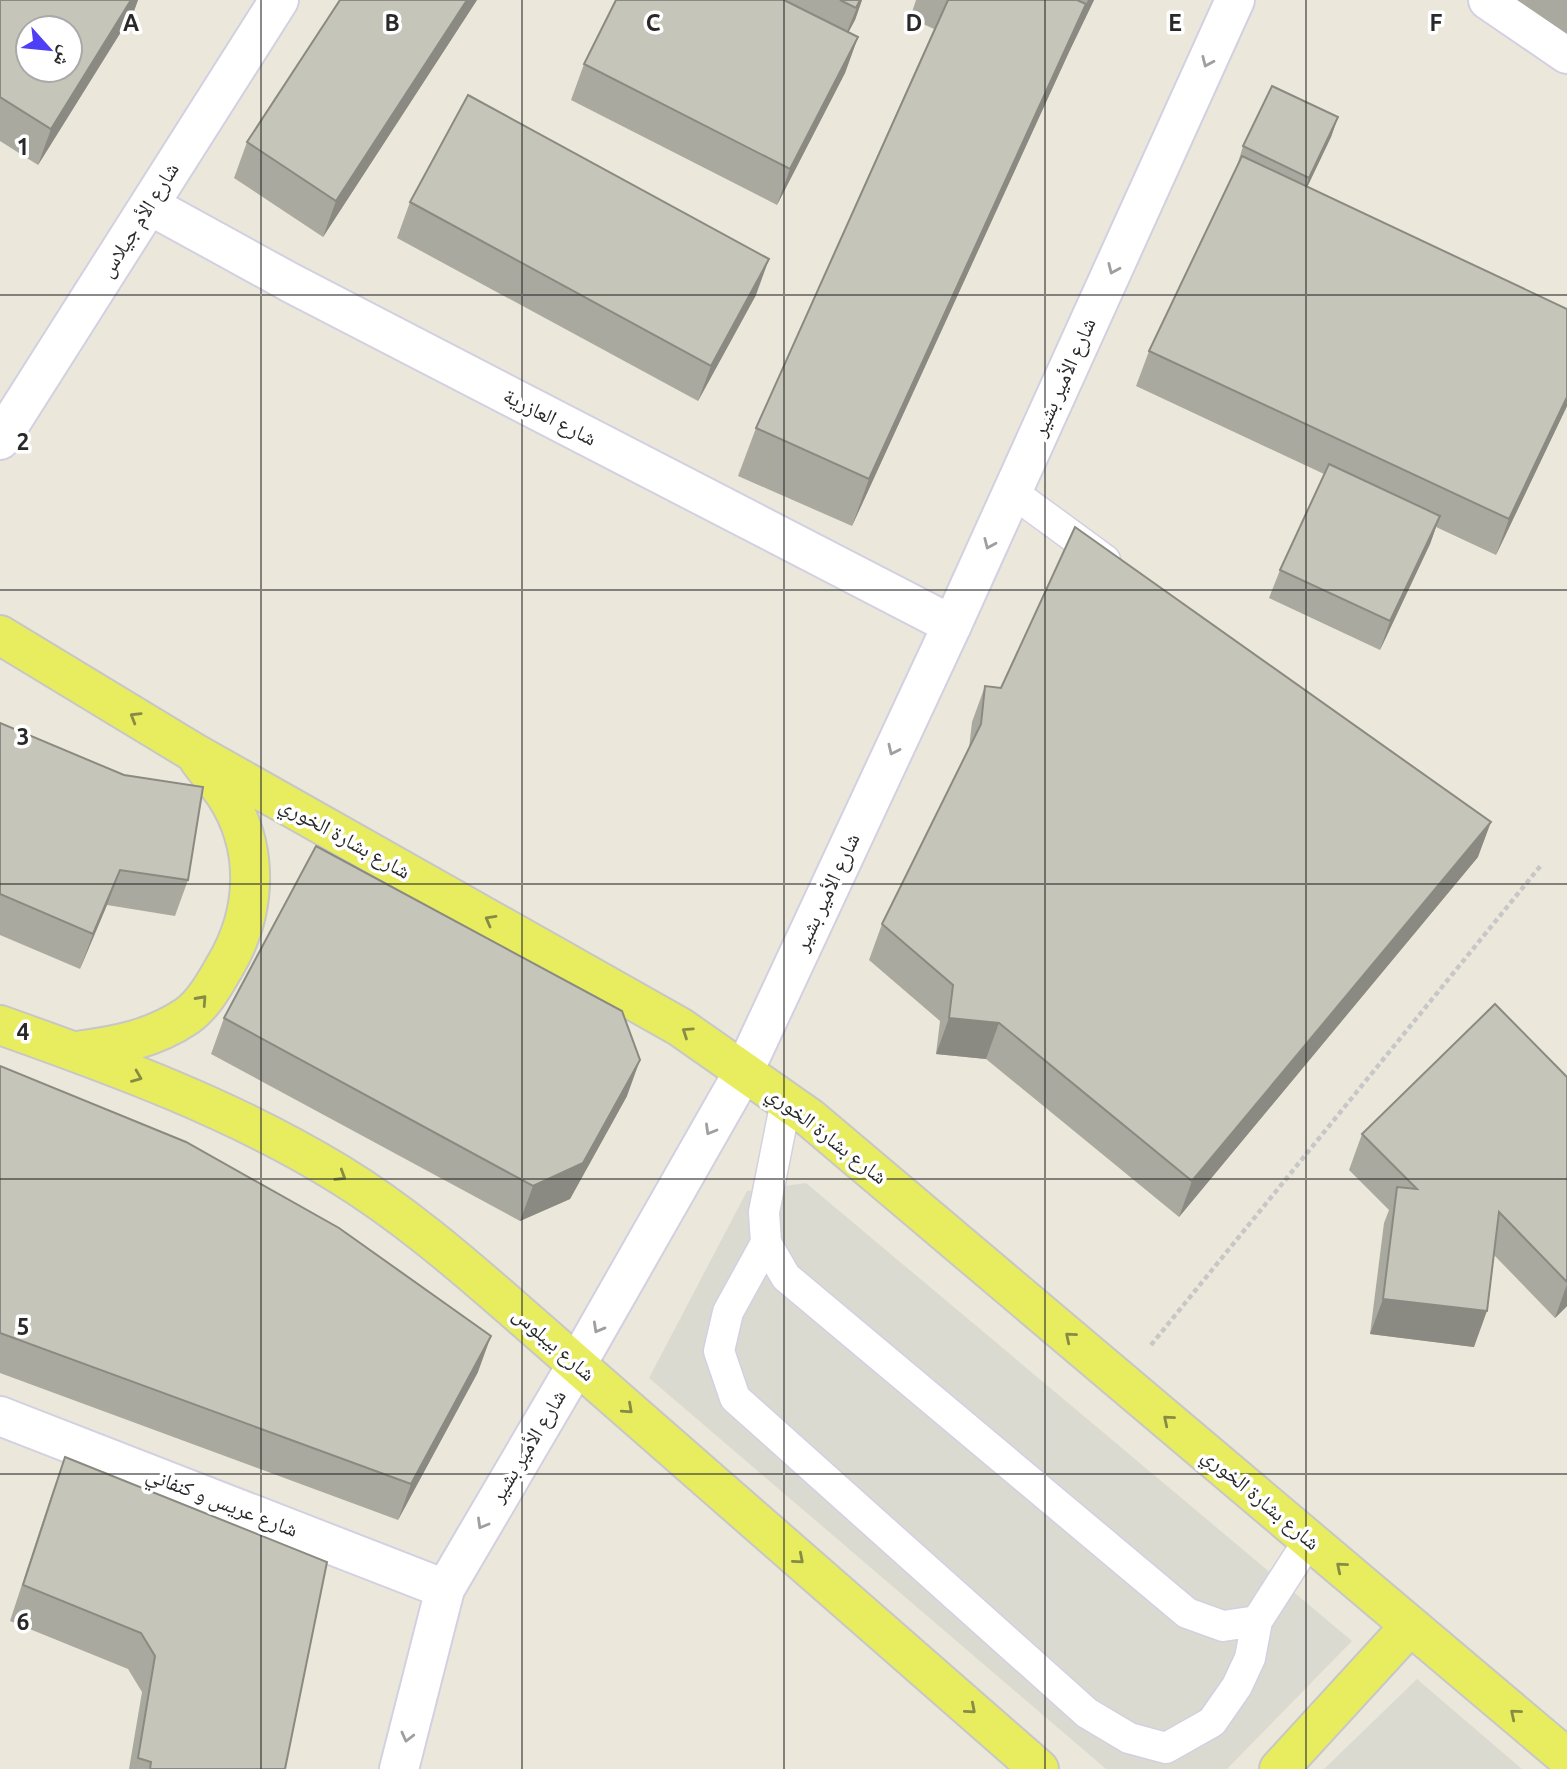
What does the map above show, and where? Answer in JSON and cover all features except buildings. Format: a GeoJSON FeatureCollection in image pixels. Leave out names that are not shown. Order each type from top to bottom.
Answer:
{"type":"FeatureCollection","features":[{"type":"Feature","properties":{"kind":"main road","name":"شارع بشارة الخوري"},"geometry":{"type":"LineString","coordinates":[[0,635],[193,752],[680,1027],[786,1101],[821,1127],[1567,1758]]}},
{"type":"Feature","properties":{"kind":"main road"},"geometry":{"type":"LineString","coordinates":[[74,1051],[122,1045],[158,1032],[188,1015],[213,988],[243,931],[250,904],[251,878],[247,850],[226,796],[193,752]]}},
{"type":"Feature","properties":{"kind":"main road","name":"شارع بيبلوس"},"geometry":{"type":"LineString","coordinates":[[0,1025],[74,1051],[223,1111],[288,1144],[391,1209],[442,1248],[577,1364],[1039,1769]]}},
{"type":"Feature","properties":{"kind":"main road"},"geometry":{"type":"LineString","coordinates":[[1279,1769],[1410,1626]]}},
{"type":"Feature","properties":{"kind":"street","name":"شارع الأم جيلاس"},"geometry":{"type":"LineString","coordinates":[[0,440],[279,0]]}},
{"type":"Feature","properties":{"kind":"street","name":"شارع الأمير بشير"},"geometry":{"type":"LineString","coordinates":[[399,1769],[445,1589],[744,1071],[952,625],[1235,0]]}},
{"type":"Feature","properties":{"kind":"street"},"geometry":{"type":"LineString","coordinates":[[1488,0],[1567,54]]}},
{"type":"Feature","properties":{"kind":"street","name":"شارع العازرية"},"geometry":{"type":"LineString","coordinates":[[149,205],[291,283],[952,625]]}},
{"type":"Feature","properties":{"kind":"street","name":"شارع عريس و كنفاني"},"geometry":{"type":"LineString","coordinates":[[0,1416],[445,1589]]}},
{"type":"Feature","properties":{"kind":"lane"},"geometry":{"type":"LineString","coordinates":[[1012,492],[1125,575]]}},
{"type":"Feature","properties":{"kind":"lane"},"geometry":{"type":"LineString","coordinates":[[786,1101],[764,1212],[766,1244],[786,1277],[1187,1613],[1223,1626],[1256,1621]]}},
{"type":"Feature","properties":{"kind":"lane"},"geometry":{"type":"LineString","coordinates":[[766,1244],[728,1312],[719,1351],[735,1398],[1087,1713],[1129,1738],[1166,1748],[1212,1721],[1237,1686],[1250,1658],[1256,1621],[1309,1540]]}},
{"type":"Feature","properties":{"kind":"path"},"geometry":{"type":"LineString","coordinates":[[1122,1381],[1542,864]]}},
{"type":"Feature","properties":{"kind":"shaded area"},"geometry":{"type":"Polygon","coordinates":[[[806,1183],[1352,1641],[1227,1769],[1106,1769],[649,1378],[747,1191],[806,1183]]]}},
{"type":"Feature","properties":{"kind":"shaded area"},"geometry":{"type":"Polygon","coordinates":[[[1417,1679],[1522,1769],[1324,1769],[1417,1679]]]}}]}
